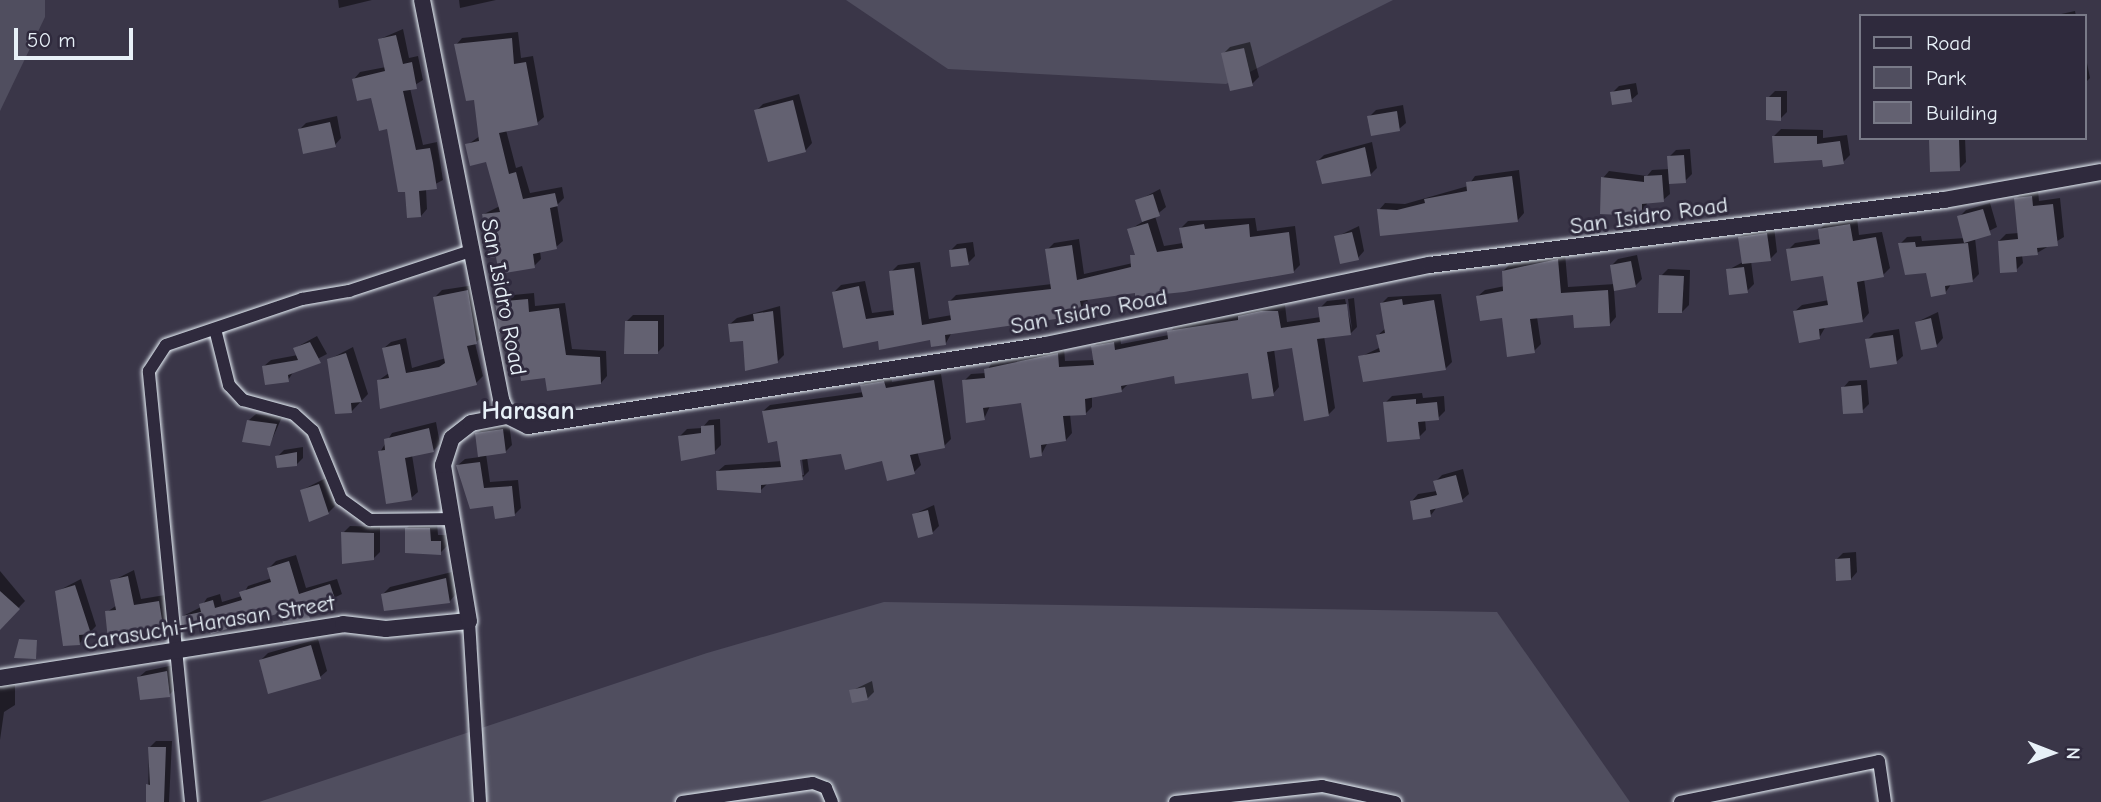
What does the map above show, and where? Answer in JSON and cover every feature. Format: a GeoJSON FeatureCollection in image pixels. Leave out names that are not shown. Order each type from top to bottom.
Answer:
{"type":"FeatureCollection","features":[{"type":"Feature","properties":{"kind":"street","name":"San Isidro Road"},"geometry":{"type":"LineString","coordinates":[[422,0],[490,352],[508,416],[528,426],[630,413],[1046,345],[1430,265],[1930,202],[2101,172]]}},
{"type":"Feature","properties":{"kind":"street"},"geometry":{"type":"LineString","coordinates":[[191,802],[149,371],[166,345],[471,251]]}},
{"type":"Feature","properties":{"kind":"street"},"geometry":{"type":"LineString","coordinates":[[215,329],[229,385],[243,400],[294,414],[313,431],[341,499],[370,520],[452,519]]}},
{"type":"Feature","properties":{"kind":"street"},"geometry":{"type":"LineString","coordinates":[[480,802],[470,621],[443,465],[452,438],[471,423],[508,416]]}},
{"type":"Feature","properties":{"kind":"street","name":"Carasuchi-Harasan Street"},"geometry":{"type":"LineString","coordinates":[[0,678],[343,624],[386,629],[470,621]]}},
{"type":"Feature","properties":{"kind":"street"},"geometry":{"type":"LineString","coordinates":[[1680,802],[1879,761],[1885,802]]}},
{"type":"Feature","properties":{"kind":"street"},"geometry":{"type":"LineString","coordinates":[[682,802],[813,783],[825,788],[832,802]]}},
{"type":"Feature","properties":{"kind":"street"},"geometry":{"type":"LineString","coordinates":[[1175,802],[1322,786],[1395,802]]}},
{"type":"Feature","properties":{"kind":"green space"},"geometry":{"type":"Polygon","coordinates":[[[0,0],[45,0],[45,17],[0,111],[0,0]]]}},
{"type":"Feature","properties":{"kind":"green space"},"geometry":{"type":"Polygon","coordinates":[[[846,0],[1393,0],[1226,84],[948,69],[846,0]]]}},
{"type":"Feature","properties":{"kind":"green space"},"geometry":{"type":"Polygon","coordinates":[[[884,602],[1497,612],[1630,802],[259,802],[707,653],[884,602]]]}},
{"type":"Feature","properties":{"kind":"building"},"geometry":{"type":"Polygon","coordinates":[[[396,35],[403,64],[412,62],[417,89],[403,91],[416,150],[430,148],[437,189],[419,191],[421,217],[407,218],[405,192],[398,192],[387,129],[379,131],[371,98],[357,101],[352,79],[385,71],[378,39],[396,35]]]}},
{"type":"Feature","properties":{"kind":"building"},"geometry":{"type":"Polygon","coordinates":[[[512,38],[514,64],[526,62],[538,125],[499,133],[509,174],[516,172],[523,199],[555,193],[558,206],[550,208],[557,249],[533,254],[535,268],[499,274],[496,257],[490,258],[482,214],[500,212],[486,162],[470,166],[465,144],[479,141],[474,100],[466,101],[454,44],[512,38]]]}},
{"type":"Feature","properties":{"kind":"building"},"geometry":{"type":"Polygon","coordinates":[[[1244,48],[1253,86],[1230,91],[1221,53],[1244,48]]]}},
{"type":"Feature","properties":{"kind":"building"},"geometry":{"type":"Polygon","coordinates":[[[1630,89],[1632,102],[1612,105],[1610,92],[1630,89]]]}},
{"type":"Feature","properties":{"kind":"building"},"geometry":{"type":"Polygon","coordinates":[[[1766,97],[1781,97],[1781,121],[1766,120],[1766,97]]]}},
{"type":"Feature","properties":{"kind":"building"},"geometry":{"type":"Polygon","coordinates":[[[793,100],[806,152],[768,162],[754,110],[793,100]]]}},
{"type":"Feature","properties":{"kind":"building"},"geometry":{"type":"Polygon","coordinates":[[[1397,111],[1400,131],[1371,136],[1367,116],[1397,111]]]}},
{"type":"Feature","properties":{"kind":"building"},"geometry":{"type":"Polygon","coordinates":[[[330,122],[336,147],[303,154],[298,129],[330,122]]]}},
{"type":"Feature","properties":{"kind":"building"},"geometry":{"type":"Polygon","coordinates":[[[1772,136],[1817,136],[1817,144],[1840,141],[1844,164],[1823,167],[1822,160],[1774,163],[1772,136]]]}},
{"type":"Feature","properties":{"kind":"building"},"geometry":{"type":"Polygon","coordinates":[[[1929,140],[1959,140],[1960,171],[1930,172],[1929,140]]]}},
{"type":"Feature","properties":{"kind":"building"},"geometry":{"type":"Polygon","coordinates":[[[1365,147],[1371,176],[1322,184],[1316,161],[1365,147]]]}},
{"type":"Feature","properties":{"kind":"building"},"geometry":{"type":"Polygon","coordinates":[[[1684,155],[1686,183],[1669,184],[1667,156],[1684,155]]]}},
{"type":"Feature","properties":{"kind":"building"},"geometry":{"type":"Polygon","coordinates":[[[1662,175],[1664,202],[1642,204],[1642,216],[1600,214],[1601,177],[1644,182],[1644,176],[1662,175]]]}},
{"type":"Feature","properties":{"kind":"building"},"geometry":{"type":"Polygon","coordinates":[[[1512,176],[1518,222],[1380,236],[1377,209],[1397,210],[1425,203],[1424,199],[1467,191],[1466,182],[1512,176]]]}},
{"type":"Feature","properties":{"kind":"building"},"geometry":{"type":"Polygon","coordinates":[[[1153,194],[1160,216],[1142,222],[1135,200],[1153,194]]]}},
{"type":"Feature","properties":{"kind":"building"},"geometry":{"type":"Polygon","coordinates":[[[2032,196],[2033,206],[2053,204],[2058,246],[2037,248],[2038,255],[2016,257],[2017,272],[2000,273],[1998,241],[2018,239],[2014,198],[2032,196]]]}},
{"type":"Feature","properties":{"kind":"building"},"geometry":{"type":"Polygon","coordinates":[[[1983,209],[1991,235],[1964,243],[1957,216],[1983,209]]]}},
{"type":"Feature","properties":{"kind":"building"},"geometry":{"type":"Polygon","coordinates":[[[1148,223],[1157,252],[1183,248],[1179,228],[1204,224],[1205,229],[1249,224],[1250,237],[1289,232],[1294,273],[1184,292],[1135,297],[1135,293],[1080,301],[1083,315],[945,335],[946,345],[931,347],[930,340],[879,350],[878,341],[843,348],[832,292],[859,286],[866,319],[894,315],[889,271],[914,268],[922,325],[951,320],[948,301],[1051,289],[1045,249],[1072,245],[1077,280],[1131,267],[1130,255],[1135,255],[1127,229],[1148,223]]]}},
{"type":"Feature","properties":{"kind":"building"},"geometry":{"type":"Polygon","coordinates":[[[1850,224],[1853,241],[1876,237],[1884,277],[1857,282],[1863,322],[1819,329],[1820,339],[1799,343],[1793,311],[1828,305],[1823,276],[1791,281],[1786,249],[1820,244],[1818,229],[1850,224]]]}},
{"type":"Feature","properties":{"kind":"building"},"geometry":{"type":"Polygon","coordinates":[[[1352,232],[1359,260],[1340,264],[1334,236],[1352,232]]]}},
{"type":"Feature","properties":{"kind":"building"},"geometry":{"type":"Polygon","coordinates":[[[1767,233],[1771,261],[1742,264],[1738,237],[1767,233]]]}},
{"type":"Feature","properties":{"kind":"building"},"geometry":{"type":"Polygon","coordinates":[[[1915,242],[1916,247],[1968,243],[1973,282],[1945,286],[1946,294],[1931,297],[1926,273],[1905,275],[1898,243],[1915,242]]]}},
{"type":"Feature","properties":{"kind":"building"},"geometry":{"type":"Polygon","coordinates":[[[966,248],[969,265],[951,267],[949,250],[966,248]]]}},
{"type":"Feature","properties":{"kind":"building"},"geometry":{"type":"Polygon","coordinates":[[[1558,259],[1561,293],[1608,290],[1610,326],[1574,328],[1573,315],[1530,319],[1535,353],[1507,357],[1502,318],[1480,321],[1476,296],[1503,291],[1502,271],[1558,259]]]}},
{"type":"Feature","properties":{"kind":"building"},"geometry":{"type":"Polygon","coordinates":[[[1631,261],[1636,287],[1614,291],[1610,265],[1631,261]]]}},
{"type":"Feature","properties":{"kind":"building"},"geometry":{"type":"Polygon","coordinates":[[[1744,267],[1748,293],[1729,295],[1726,269],[1744,267]]]}},
{"type":"Feature","properties":{"kind":"building"},"geometry":{"type":"Polygon","coordinates":[[[1659,275],[1684,276],[1682,313],[1658,313],[1659,275]]]}},
{"type":"Feature","properties":{"kind":"building"},"geometry":{"type":"Polygon","coordinates":[[[468,290],[477,344],[467,346],[477,385],[380,409],[377,380],[389,378],[382,348],[400,344],[406,373],[439,367],[445,363],[433,297],[468,290]]]}},
{"type":"Feature","properties":{"kind":"building"},"geometry":{"type":"Polygon","coordinates":[[[528,299],[529,312],[559,308],[566,355],[600,357],[601,384],[547,391],[545,378],[521,381],[518,358],[511,359],[507,332],[499,333],[495,302],[528,299]]]}},
{"type":"Feature","properties":{"kind":"building"},"geometry":{"type":"Polygon","coordinates":[[[1402,299],[1403,305],[1434,300],[1446,370],[1363,382],[1358,356],[1380,352],[1376,335],[1385,333],[1380,303],[1402,299]]]}},
{"type":"Feature","properties":{"kind":"building"},"geometry":{"type":"Polygon","coordinates":[[[1347,304],[1351,335],[1317,339],[1329,416],[1304,421],[1292,348],[1267,352],[1274,396],[1252,399],[1248,373],[1175,384],[1174,376],[1121,386],[1122,392],[1085,399],[1086,415],[1063,416],[1066,441],[1041,445],[1042,456],[1030,458],[1021,403],[983,408],[985,420],[966,423],[962,380],[985,378],[984,369],[1058,353],[1059,367],[1094,365],[1091,346],[1114,342],[1115,350],[1168,339],[1167,331],[1238,320],[1238,316],[1261,311],[1278,311],[1281,328],[1320,322],[1318,307],[1347,304]]]}},
{"type":"Feature","properties":{"kind":"building"},"geometry":{"type":"Polygon","coordinates":[[[773,311],[778,363],[745,371],[743,341],[730,342],[728,324],[754,321],[753,314],[773,311]]]}},
{"type":"Feature","properties":{"kind":"building"},"geometry":{"type":"Polygon","coordinates":[[[1931,318],[1937,347],[1921,350],[1915,322],[1931,318]]]}},
{"type":"Feature","properties":{"kind":"building"},"geometry":{"type":"Polygon","coordinates":[[[625,321],[658,321],[658,354],[624,354],[625,321]]]}},
{"type":"Feature","properties":{"kind":"building"},"geometry":{"type":"Polygon","coordinates":[[[1893,335],[1897,364],[1870,368],[1865,339],[1893,335]]]}},
{"type":"Feature","properties":{"kind":"building"},"geometry":{"type":"Polygon","coordinates":[[[310,342],[321,363],[288,375],[289,382],[265,385],[262,366],[298,360],[293,348],[310,342]]]}},
{"type":"Feature","properties":{"kind":"building"},"geometry":{"type":"Polygon","coordinates":[[[346,353],[362,402],[351,403],[352,413],[335,414],[327,359],[346,353]]]}},
{"type":"Feature","properties":{"kind":"building"},"geometry":{"type":"Polygon","coordinates":[[[934,380],[945,448],[910,455],[915,474],[887,481],[882,461],[845,470],[841,454],[800,460],[803,480],[761,485],[761,493],[717,490],[716,471],[781,467],[777,441],[768,443],[762,411],[863,397],[860,385],[884,381],[886,388],[934,380]]]}},
{"type":"Feature","properties":{"kind":"building"},"geometry":{"type":"Polygon","coordinates":[[[1861,385],[1863,413],[1843,414],[1841,387],[1861,385]]]}},
{"type":"Feature","properties":{"kind":"building"},"geometry":{"type":"Polygon","coordinates":[[[1416,399],[1416,404],[1437,402],[1439,420],[1418,422],[1420,439],[1387,442],[1383,402],[1416,399]]]}},
{"type":"Feature","properties":{"kind":"building"},"geometry":{"type":"Polygon","coordinates":[[[247,420],[277,424],[270,446],[242,442],[247,420]]]}},
{"type":"Feature","properties":{"kind":"building"},"geometry":{"type":"Polygon","coordinates":[[[714,425],[715,454],[681,461],[678,436],[701,433],[701,426],[714,425]]]}},
{"type":"Feature","properties":{"kind":"building"},"geometry":{"type":"Polygon","coordinates":[[[429,428],[434,452],[405,458],[412,500],[386,504],[378,451],[385,450],[384,439],[429,428]]]}},
{"type":"Feature","properties":{"kind":"building"},"geometry":{"type":"Polygon","coordinates":[[[503,429],[506,453],[478,457],[475,433],[503,429]]]}},
{"type":"Feature","properties":{"kind":"building"},"geometry":{"type":"Polygon","coordinates":[[[297,452],[297,466],[277,468],[275,456],[297,452]]]}},
{"type":"Feature","properties":{"kind":"building"},"geometry":{"type":"Polygon","coordinates":[[[480,462],[484,488],[512,486],[515,516],[495,519],[493,506],[470,509],[456,465],[480,462]]]}},
{"type":"Feature","properties":{"kind":"building"},"geometry":{"type":"Polygon","coordinates":[[[1456,475],[1463,502],[1430,510],[1431,517],[1413,520],[1410,501],[1437,495],[1433,481],[1456,475]]]}},
{"type":"Feature","properties":{"kind":"building"},"geometry":{"type":"Polygon","coordinates":[[[319,484],[329,514],[309,522],[300,490],[319,484]]]}},
{"type":"Feature","properties":{"kind":"building"},"geometry":{"type":"Polygon","coordinates":[[[928,510],[933,534],[918,538],[912,514],[928,510]]]}},
{"type":"Feature","properties":{"kind":"building"},"geometry":{"type":"Polygon","coordinates":[[[405,528],[430,528],[431,541],[441,541],[441,555],[405,553],[405,528]]]}},
{"type":"Feature","properties":{"kind":"building"},"geometry":{"type":"Polygon","coordinates":[[[341,532],[374,533],[374,560],[342,564],[341,532]]]}},
{"type":"Feature","properties":{"kind":"building"},"geometry":{"type":"Polygon","coordinates":[[[1850,558],[1851,580],[1836,581],[1835,559],[1850,558]]]}},
{"type":"Feature","properties":{"kind":"building"},"geometry":{"type":"Polygon","coordinates":[[[289,561],[299,594],[330,584],[336,602],[308,611],[310,619],[283,623],[280,613],[211,634],[205,625],[183,630],[182,616],[201,612],[199,604],[213,600],[215,608],[242,600],[239,592],[271,582],[267,568],[289,561]]]}},
{"type":"Feature","properties":{"kind":"building"},"geometry":{"type":"Polygon","coordinates":[[[128,576],[134,605],[159,601],[163,626],[108,640],[105,611],[116,610],[110,580],[128,576]]]}},
{"type":"Feature","properties":{"kind":"building"},"geometry":{"type":"Polygon","coordinates":[[[446,578],[450,603],[384,611],[381,594],[446,578]]]}},
{"type":"Feature","properties":{"kind":"building"},"geometry":{"type":"Polygon","coordinates":[[[75,585],[91,634],[79,635],[80,645],[63,646],[55,591],[75,585]]]}},
{"type":"Feature","properties":{"kind":"building"},"geometry":{"type":"Polygon","coordinates":[[[0,591],[20,609],[0,630],[0,591]]]}},
{"type":"Feature","properties":{"kind":"building"},"geometry":{"type":"Polygon","coordinates":[[[19,639],[37,640],[36,659],[14,658],[19,639]]]}},
{"type":"Feature","properties":{"kind":"building"},"geometry":{"type":"Polygon","coordinates":[[[311,645],[321,679],[268,694],[259,660],[311,645]]]}},
{"type":"Feature","properties":{"kind":"building"},"geometry":{"type":"Polygon","coordinates":[[[167,671],[170,697],[140,700],[137,677],[167,671]]]}},
{"type":"Feature","properties":{"kind":"building"},"geometry":{"type":"Polygon","coordinates":[[[865,687],[868,700],[852,703],[849,690],[865,687]]]}},
{"type":"Feature","properties":{"kind":"building"},"geometry":{"type":"Polygon","coordinates":[[[148,747],[166,747],[164,802],[146,802],[146,784],[150,785],[148,747]]]}},
{"type":"Feature","properties":{"kind":"district","name":"Harasan"},"geometry":{"type":"Point","coordinates":[528,412]}}]}
